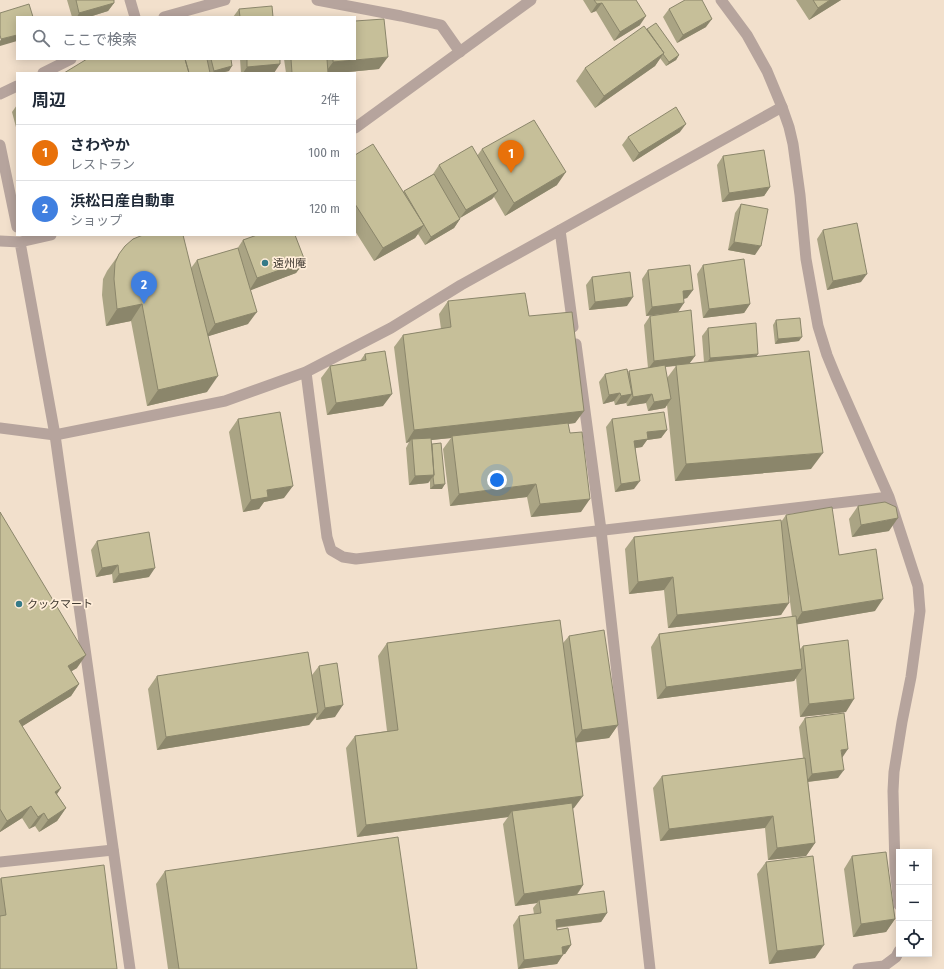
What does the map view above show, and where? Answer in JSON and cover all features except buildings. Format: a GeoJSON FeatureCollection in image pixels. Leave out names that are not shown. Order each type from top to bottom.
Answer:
{"type":"FeatureCollection","features":[{"type":"Feature","properties":{"kind":"street"},"geometry":{"type":"LineString","coordinates":[[130,0],[135,16]]}},
{"type":"Feature","properties":{"kind":"street"},"geometry":{"type":"LineString","coordinates":[[168,16],[225,0]]}},
{"type":"Feature","properties":{"kind":"street"},"geometry":{"type":"LineString","coordinates":[[317,0],[441,25],[460,52]]}},
{"type":"Feature","properties":{"kind":"street"},"geometry":{"type":"LineString","coordinates":[[356,127],[531,0]]}},
{"type":"Feature","properties":{"kind":"street"},"geometry":{"type":"LineString","coordinates":[[720,0],[747,35],[767,71],[789,127],[793,144],[800,195],[806,259],[818,326],[836,377],[889,497],[918,586],[920,611],[911,677],[902,722],[893,791],[897,885]]}},
{"type":"Feature","properties":{"kind":"street"},"geometry":{"type":"LineString","coordinates":[[46,72],[69,60]]}},
{"type":"Feature","properties":{"kind":"street"},"geometry":{"type":"LineString","coordinates":[[0,94],[16,86]]}},
{"type":"Feature","properties":{"kind":"street"},"geometry":{"type":"LineString","coordinates":[[0,428],[55,436],[225,401],[306,372],[391,328],[461,285],[782,107]]}},
{"type":"Feature","properties":{"kind":"street"},"geometry":{"type":"LineString","coordinates":[[0,144],[16,222]]}},
{"type":"Feature","properties":{"kind":"street"},"geometry":{"type":"LineString","coordinates":[[560,230],[601,530],[650,969]]}},
{"type":"Feature","properties":{"kind":"street"},"geometry":{"type":"LineString","coordinates":[[0,241],[43,236]]}},
{"type":"Feature","properties":{"kind":"street"},"geometry":{"type":"LineString","coordinates":[[19,239],[55,436],[130,969]]}},
{"type":"Feature","properties":{"kind":"street"},"geometry":{"type":"LineString","coordinates":[[306,372],[327,537],[331,550],[343,557],[356,558],[889,497]]}},
{"type":"Feature","properties":{"kind":"street"},"geometry":{"type":"LineString","coordinates":[[0,862],[113,850]]}},
{"type":"Feature","properties":{"kind":"street"},"geometry":{"type":"LineString","coordinates":[[858,969],[884,966],[896,957]]}},
{"type":"Feature","properties":{"kind":"place","name":"さわやか"},"geometry":{"type":"Point","coordinates":[511,173]}},
{"type":"Feature","properties":{"kind":"place","name":"遠州庵"},"geometry":{"type":"Point","coordinates":[265,263]}},
{"type":"Feature","properties":{"kind":"place","name":"浜松日産自動車"},"geometry":{"type":"Point","coordinates":[144,304]}},
{"type":"Feature","properties":{"kind":"place","name":"クックマート"},"geometry":{"type":"Point","coordinates":[19,604]}}]}
